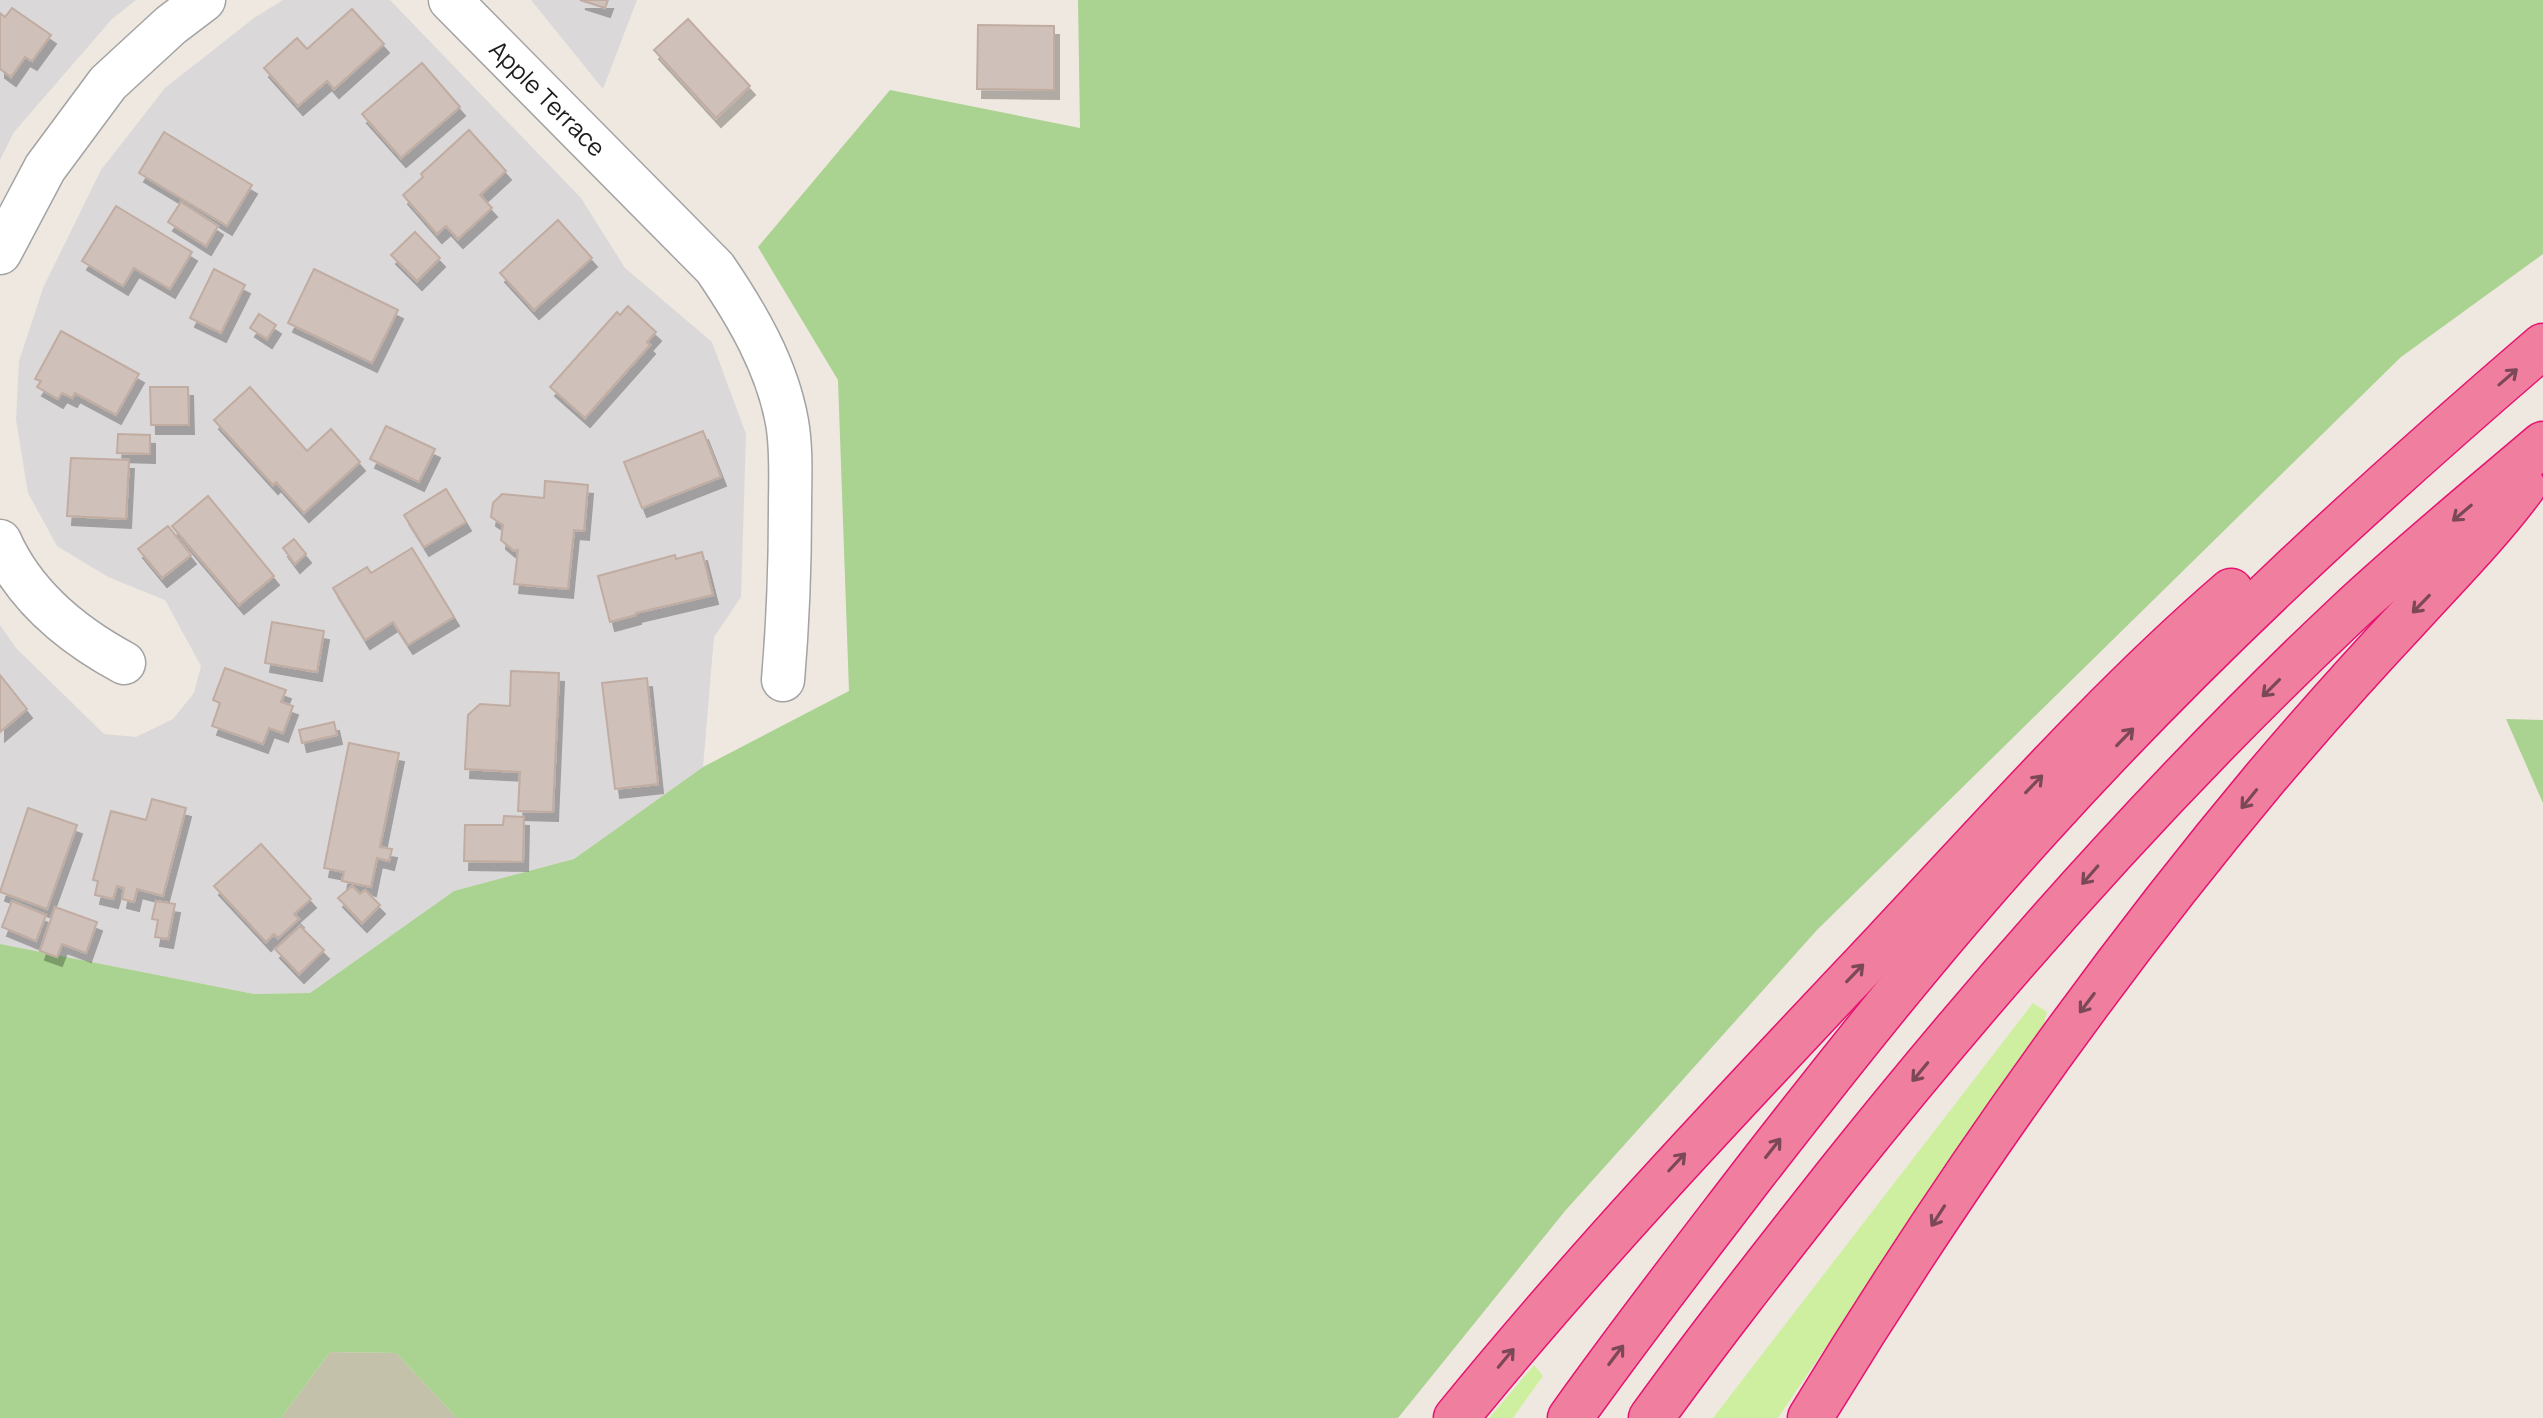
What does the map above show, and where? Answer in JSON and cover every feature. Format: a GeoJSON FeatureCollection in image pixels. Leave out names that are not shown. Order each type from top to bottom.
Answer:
{"type":"FeatureCollection","features":[{"type":"Feature","properties":{"kind":"highway"},"geometry":{"type":"LineString","coordinates":[[1570,1418],[1836,1067],[2037,829],[2239,621],[2322,542],[2543,346]]}},
{"type":"Feature","properties":{"kind":"highway"},"geometry":{"type":"LineString","coordinates":[[1456,1418],[1656,1184],[1973,847],[2159,656],[2285,545],[2473,408]]}},
{"type":"Feature","properties":{"kind":"highway"},"geometry":{"type":"LineString","coordinates":[[1651,1418],[1758,1275],[1912,1081],[2099,864],[2180,779],[2348,614],[2543,444]]}},
{"type":"Feature","properties":{"kind":"highway"},"geometry":{"type":"LineString","coordinates":[[1810,1418],[1864,1328],[1964,1176],[2060,1038],[2155,914],[2346,685],[2470,552],[2543,459]]}},
{"type":"Feature","properties":{"kind":"street"},"geometry":{"type":"LineString","coordinates":[[0,253],[45,168],[108,83],[171,25],[204,0]]}},
{"type":"Feature","properties":{"kind":"street","name":"Apple Terrace"},"geometry":{"type":"LineString","coordinates":[[450,0],[715,268],[746,313],[771,369],[788,423],[790,605],[783,680]]}},
{"type":"Feature","properties":{"kind":"street"},"geometry":{"type":"LineString","coordinates":[[0,541],[11,565],[53,614],[93,646],[124,663]]}},
{"type":"Feature","properties":{"kind":"shaded area"},"geometry":{"type":"Polygon","coordinates":[[[0,0],[136,0],[112,19],[14,132],[0,160],[0,0]]]}},
{"type":"Feature","properties":{"kind":"shaded area"},"geometry":{"type":"Polygon","coordinates":[[[283,0],[390,0],[581,198],[625,268],[712,342],[746,434],[741,597],[714,637],[703,767],[574,859],[454,891],[310,993],[254,994],[0,944],[0,625],[16,648],[104,734],[136,737],[173,719],[194,693],[201,666],[165,600],[108,577],[57,546],[28,493],[16,420],[19,361],[43,288],[101,170],[165,88],[254,18],[283,0]]]}},
{"type":"Feature","properties":{"kind":"shaded area"},"geometry":{"type":"Polygon","coordinates":[[[531,0],[637,0],[603,89],[531,0]]]}},
{"type":"Feature","properties":{"kind":"shaded area"},"geometry":{"type":"Polygon","coordinates":[[[330,1352],[396,1353],[457,1418],[281,1418],[330,1352]]]}},
{"type":"Feature","properties":{"kind":"green space"},"geometry":{"type":"Polygon","coordinates":[[[1078,0],[2543,0],[2543,254],[2401,357],[1817,930],[1565,1211],[1398,1418],[457,1418],[396,1353],[330,1352],[281,1418],[0,1418],[0,944],[254,994],[310,993],[454,891],[574,859],[703,767],[849,691],[838,380],[758,247],[890,90],[1080,128],[1078,0]]]}},
{"type":"Feature","properties":{"kind":"green space"},"geometry":{"type":"Polygon","coordinates":[[[2506,719],[2543,720],[2543,803],[2506,719]]]}},
{"type":"Feature","properties":{"kind":"green space"},"geometry":{"type":"Polygon","coordinates":[[[2033,1003],[2047,1012],[2044,1024],[1778,1418],[1713,1418],[2033,1003]]]}},
{"type":"Feature","properties":{"kind":"green space"},"geometry":{"type":"Polygon","coordinates":[[[1534,1365],[1543,1376],[1513,1418],[1489,1418],[1534,1365]]]}},
{"type":"Feature","properties":{"kind":"building"},"geometry":{"type":"Polygon","coordinates":[[[580,0],[608,0],[605,8],[580,0]]]}},
{"type":"Feature","properties":{"kind":"building"},"geometry":{"type":"Polygon","coordinates":[[[12,8],[51,35],[32,61],[25,57],[11,77],[0,69],[0,13],[5,17],[12,8]]]}},
{"type":"Feature","properties":{"kind":"building"},"geometry":{"type":"Polygon","coordinates":[[[352,9],[384,44],[334,89],[327,81],[298,106],[264,68],[297,38],[307,49],[352,9]]]}},
{"type":"Feature","properties":{"kind":"building"},"geometry":{"type":"Polygon","coordinates":[[[688,19],[750,86],[716,118],[654,50],[688,19]]]}},
{"type":"Feature","properties":{"kind":"building"},"geometry":{"type":"Polygon","coordinates":[[[978,25],[1054,26],[1054,90],[977,89],[978,25]]]}},
{"type":"Feature","properties":{"kind":"building"},"geometry":{"type":"Polygon","coordinates":[[[422,63],[460,107],[401,158],[362,114],[422,63]]]}},
{"type":"Feature","properties":{"kind":"building"},"geometry":{"type":"Polygon","coordinates":[[[469,130],[506,171],[480,195],[492,208],[458,239],[446,226],[437,234],[403,195],[469,130]]]}},
{"type":"Feature","properties":{"kind":"building"},"geometry":{"type":"Polygon","coordinates":[[[164,132],[252,185],[227,226],[139,173],[164,132]]]}},
{"type":"Feature","properties":{"kind":"building"},"geometry":{"type":"Polygon","coordinates":[[[181,202],[218,226],[206,246],[168,222],[181,202]]]}},
{"type":"Feature","properties":{"kind":"building"},"geometry":{"type":"Polygon","coordinates":[[[116,206],[192,252],[170,289],[134,268],[123,286],[82,261],[116,206]]]}},
{"type":"Feature","properties":{"kind":"building"},"geometry":{"type":"Polygon","coordinates":[[[558,220],[592,258],[534,310],[500,273],[558,220]]]}},
{"type":"Feature","properties":{"kind":"building"},"geometry":{"type":"Polygon","coordinates":[[[415,232],[440,258],[417,281],[391,255],[415,232]]]}},
{"type":"Feature","properties":{"kind":"building"},"geometry":{"type":"Polygon","coordinates":[[[214,269],[245,285],[221,333],[190,318],[214,269]]]}},
{"type":"Feature","properties":{"kind":"building"},"geometry":{"type":"Polygon","coordinates":[[[314,269],[398,310],[372,363],[288,323],[314,269]]]}},
{"type":"Feature","properties":{"kind":"building"},"geometry":{"type":"Polygon","coordinates":[[[628,306],[656,332],[647,342],[650,345],[585,418],[550,387],[617,312],[620,315],[628,306]]]}},
{"type":"Feature","properties":{"kind":"building"},"geometry":{"type":"Polygon","coordinates":[[[259,314],[276,325],[267,339],[250,328],[259,314]]]}},
{"type":"Feature","properties":{"kind":"building"},"geometry":{"type":"Polygon","coordinates":[[[61,331],[139,374],[116,415],[75,393],[72,398],[62,393],[58,399],[37,387],[41,381],[35,379],[61,331]]]}},
{"type":"Feature","properties":{"kind":"building"},"geometry":{"type":"Polygon","coordinates":[[[150,387],[188,387],[189,425],[151,425],[150,387]]]}},
{"type":"Feature","properties":{"kind":"building"},"geometry":{"type":"Polygon","coordinates":[[[250,387],[307,451],[331,429],[360,462],[304,513],[276,482],[273,485],[214,420],[250,387]]]}},
{"type":"Feature","properties":{"kind":"building"},"geometry":{"type":"Polygon","coordinates":[[[386,426],[435,449],[419,482],[370,459],[386,426]]]}},
{"type":"Feature","properties":{"kind":"building"},"geometry":{"type":"Polygon","coordinates":[[[703,431],[721,477],[642,508],[624,462],[703,431]]]}},
{"type":"Feature","properties":{"kind":"building"},"geometry":{"type":"Polygon","coordinates":[[[118,434],[150,435],[150,454],[117,453],[118,434]]]}},
{"type":"Feature","properties":{"kind":"building"},"geometry":{"type":"Polygon","coordinates":[[[71,458],[129,460],[126,519],[67,516],[71,458]]]}},
{"type":"Feature","properties":{"kind":"building"},"geometry":{"type":"Polygon","coordinates":[[[545,481],[588,485],[584,531],[574,530],[568,589],[514,584],[518,550],[514,551],[501,540],[503,525],[491,517],[493,503],[502,494],[544,498],[545,481]]]}},
{"type":"Feature","properties":{"kind":"building"},"geometry":{"type":"Polygon","coordinates":[[[446,489],[466,522],[424,547],[404,515],[446,489]]]}},
{"type":"Feature","properties":{"kind":"building"},"geometry":{"type":"Polygon","coordinates":[[[208,496],[274,576],[239,605],[172,526],[208,496]]]}},
{"type":"Feature","properties":{"kind":"building"},"geometry":{"type":"Polygon","coordinates":[[[168,526],[191,555],[162,578],[138,549],[168,526]]]}},
{"type":"Feature","properties":{"kind":"building"},"geometry":{"type":"Polygon","coordinates":[[[294,539],[306,554],[295,564],[283,548],[294,539]]]}},
{"type":"Feature","properties":{"kind":"building"},"geometry":{"type":"Polygon","coordinates":[[[412,548],[454,617],[408,645],[393,622],[365,640],[333,588],[367,567],[371,573],[412,548]]]}},
{"type":"Feature","properties":{"kind":"building"},"geometry":{"type":"Polygon","coordinates":[[[702,552],[713,595],[610,622],[598,576],[675,555],[676,559],[702,552]]]}},
{"type":"Feature","properties":{"kind":"building"},"geometry":{"type":"Polygon","coordinates":[[[272,622],[324,631],[317,672],[265,663],[272,622]]]}},
{"type":"Feature","properties":{"kind":"building"},"geometry":{"type":"Polygon","coordinates":[[[225,668],[286,690],[281,702],[293,706],[283,733],[269,728],[263,744],[212,726],[220,703],[213,700],[225,668]]]}},
{"type":"Feature","properties":{"kind":"building"},"geometry":{"type":"Polygon","coordinates":[[[511,671],[559,673],[553,812],[518,811],[520,772],[465,769],[468,715],[480,704],[510,706],[511,671]]]}},
{"type":"Feature","properties":{"kind":"building"},"geometry":{"type":"Polygon","coordinates":[[[0,675],[27,709],[0,732],[0,675]]]}},
{"type":"Feature","properties":{"kind":"building"},"geometry":{"type":"Polygon","coordinates":[[[647,678],[658,784],[615,789],[602,683],[647,678]]]}},
{"type":"Feature","properties":{"kind":"building"},"geometry":{"type":"Polygon","coordinates":[[[334,722],[337,735],[302,743],[299,730],[334,722]]]}},
{"type":"Feature","properties":{"kind":"building"},"geometry":{"type":"Polygon","coordinates":[[[349,743],[399,753],[380,847],[392,849],[389,861],[377,858],[371,887],[342,881],[344,872],[324,868],[349,743]]]}},
{"type":"Feature","properties":{"kind":"building"},"geometry":{"type":"Polygon","coordinates":[[[152,799],[186,808],[163,896],[137,889],[134,902],[122,899],[124,888],[117,886],[113,899],[95,895],[98,881],[93,880],[111,811],[146,820],[152,799]]]}},
{"type":"Feature","properties":{"kind":"building"},"geometry":{"type":"Polygon","coordinates":[[[28,808],[77,825],[47,909],[0,892],[28,808]]]}},
{"type":"Feature","properties":{"kind":"building"},"geometry":{"type":"Polygon","coordinates":[[[504,816],[524,817],[523,862],[464,861],[465,825],[503,825],[504,816]]]}},
{"type":"Feature","properties":{"kind":"building"},"geometry":{"type":"Polygon","coordinates":[[[261,844],[311,899],[294,914],[299,919],[278,938],[274,934],[266,942],[214,886],[261,844]]]}},
{"type":"Feature","properties":{"kind":"building"},"geometry":{"type":"Polygon","coordinates":[[[352,886],[360,894],[365,890],[380,905],[362,923],[338,898],[352,886]]]}},
{"type":"Feature","properties":{"kind":"building"},"geometry":{"type":"Polygon","coordinates":[[[12,901],[46,915],[36,941],[2,927],[12,901]]]}},
{"type":"Feature","properties":{"kind":"building"},"geometry":{"type":"Polygon","coordinates":[[[156,901],[175,904],[168,939],[155,937],[158,920],[152,919],[156,901]]]}},
{"type":"Feature","properties":{"kind":"building"},"geometry":{"type":"Polygon","coordinates":[[[55,907],[97,922],[86,953],[62,944],[57,957],[40,951],[55,907]]]}},
{"type":"Feature","properties":{"kind":"building"},"geometry":{"type":"Polygon","coordinates":[[[300,926],[324,950],[299,974],[275,949],[300,926]]]}}]}
